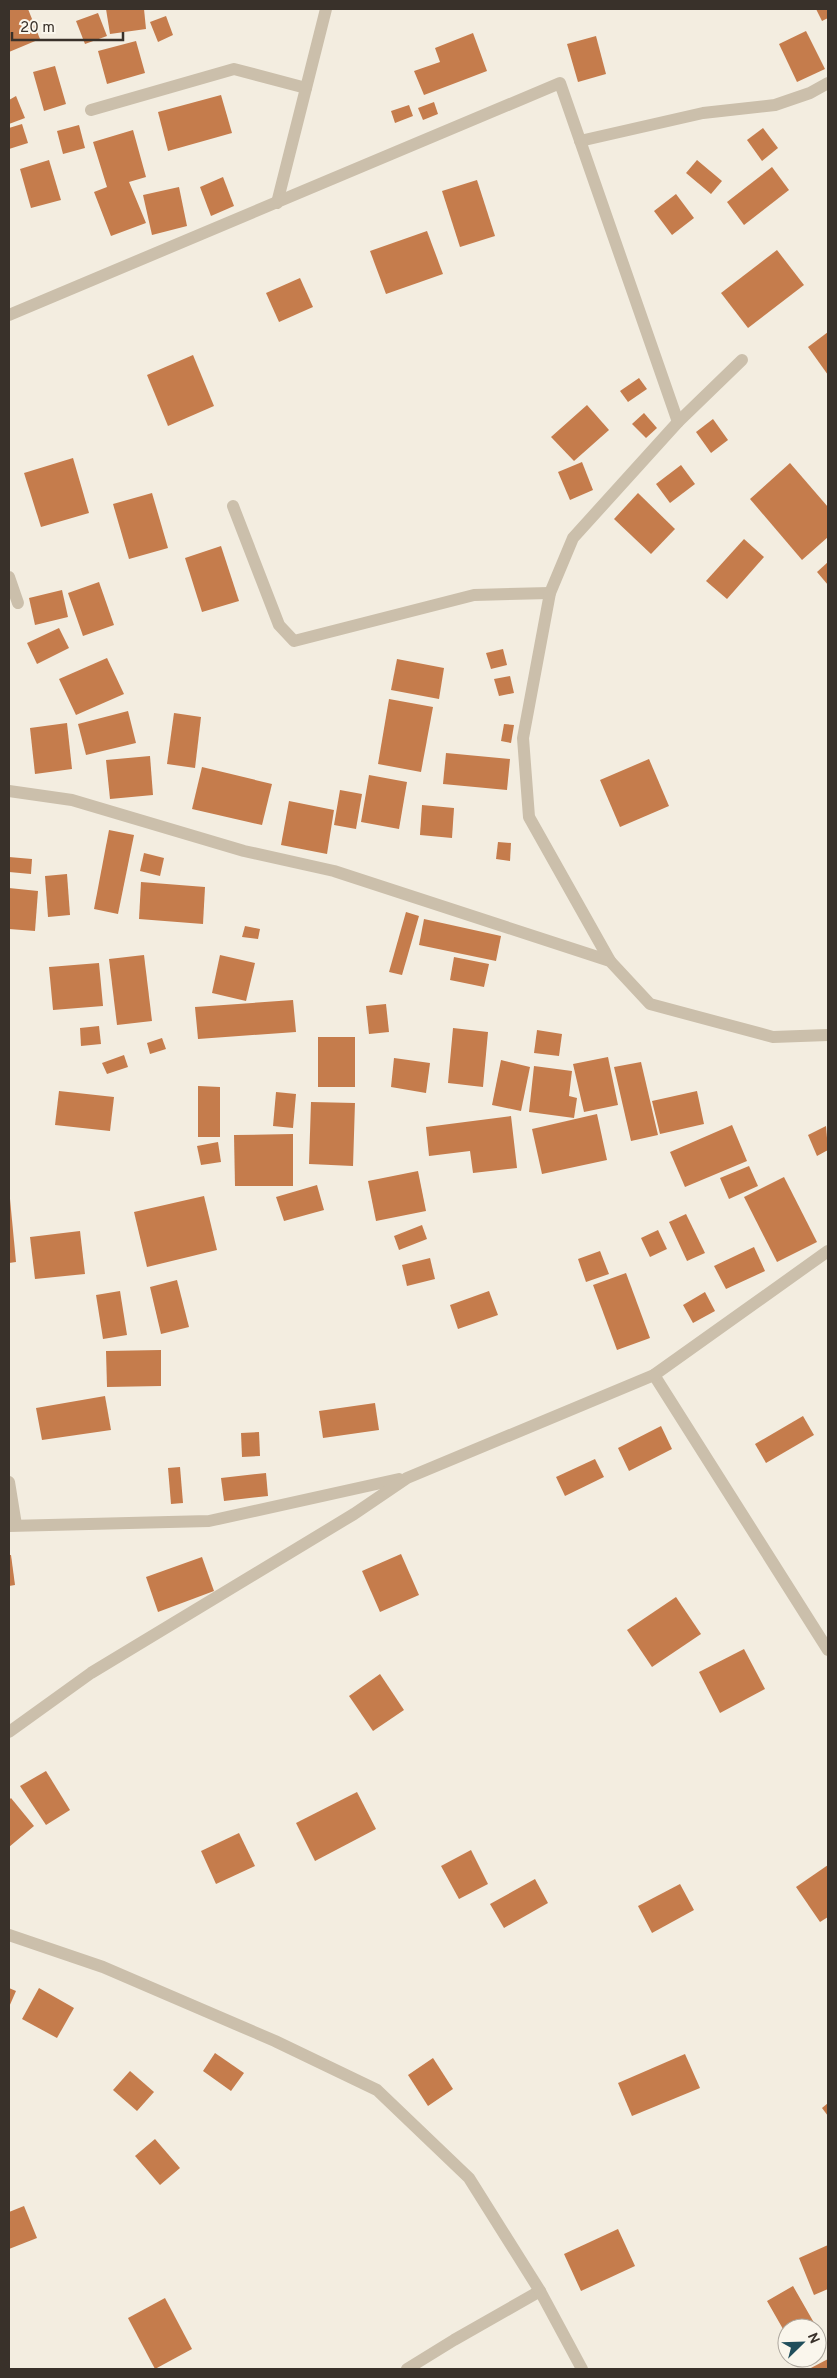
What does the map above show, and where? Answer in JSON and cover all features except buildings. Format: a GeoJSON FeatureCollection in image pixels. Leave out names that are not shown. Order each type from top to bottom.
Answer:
{"type":"FeatureCollection","features":[{"type":"Feature","properties":{"kind":"street"},"geometry":{"type":"LineString","coordinates":[[277,203],[326,9]]}},
{"type":"Feature","properties":{"kind":"street"},"geometry":{"type":"LineString","coordinates":[[91,110],[234,69],[306,88]]}},
{"type":"Feature","properties":{"kind":"street"},"geometry":{"type":"LineString","coordinates":[[9,315],[560,83],[678,422]]}},
{"type":"Feature","properties":{"kind":"street"},"geometry":{"type":"LineString","coordinates":[[580,142],[703,113],[775,105],[828,83]]}},
{"type":"Feature","properties":{"kind":"street"},"geometry":{"type":"LineString","coordinates":[[742,360],[678,422],[573,538],[550,594],[523,738],[529,818],[610,961],[650,1004],[772,1037],[828,1035]]}},
{"type":"Feature","properties":{"kind":"street"},"geometry":{"type":"LineString","coordinates":[[233,506],[279,625],[294,641],[474,595],[550,594]]}},
{"type":"Feature","properties":{"kind":"street"},"geometry":{"type":"LineString","coordinates":[[9,577],[18,603]]}},
{"type":"Feature","properties":{"kind":"street"},"geometry":{"type":"LineString","coordinates":[[9,791],[72,800],[244,851],[334,871],[610,961]]}},
{"type":"Feature","properties":{"kind":"street"},"geometry":{"type":"LineString","coordinates":[[9,1482],[13,1525],[209,1521],[406,1478],[654,1375],[828,1251]]}},
{"type":"Feature","properties":{"kind":"street"},"geometry":{"type":"LineString","coordinates":[[654,1375],[828,1650]]}},
{"type":"Feature","properties":{"kind":"street"},"geometry":{"type":"LineString","coordinates":[[9,1732],[91,1673],[354,1514],[406,1478]]}},
{"type":"Feature","properties":{"kind":"street"},"geometry":{"type":"LineString","coordinates":[[9,1935],[103,1967],[275,2041],[377,2090],[469,2178],[540,2291],[582,2369]]}},
{"type":"Feature","properties":{"kind":"street"},"geometry":{"type":"LineString","coordinates":[[407,2369],[540,2291]]}}]}
